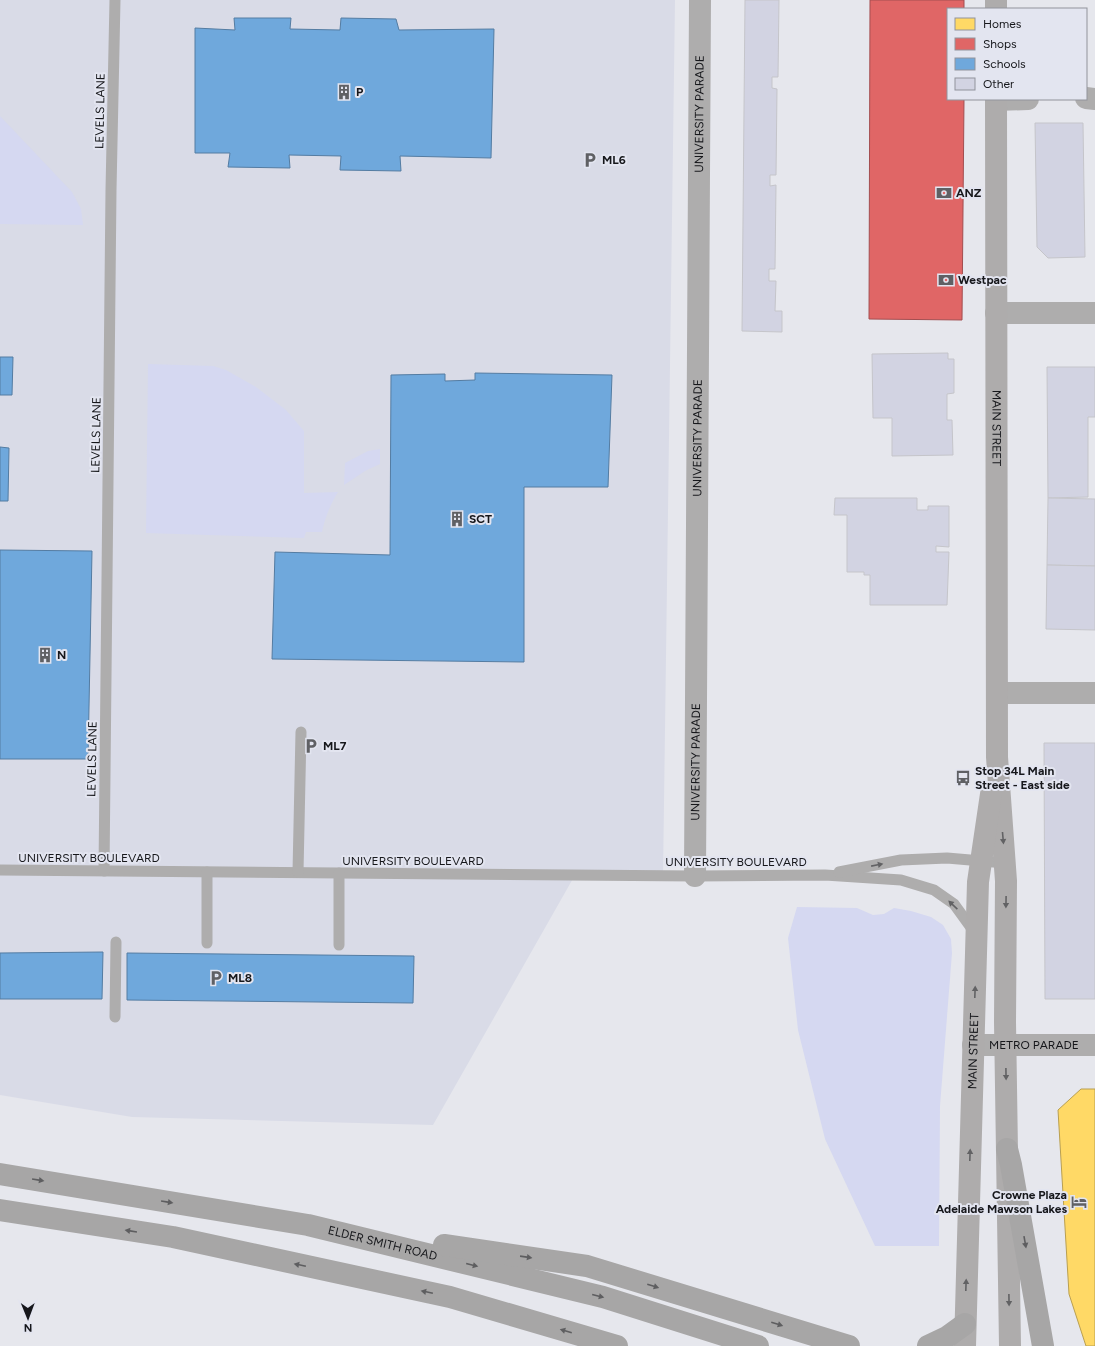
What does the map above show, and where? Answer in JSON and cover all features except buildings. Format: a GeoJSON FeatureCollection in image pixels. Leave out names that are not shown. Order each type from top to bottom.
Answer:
{"type":"FeatureCollection","features":[{"type":"Feature","properties":{"kind":"main road"},"geometry":{"type":"LineString","coordinates":[[1007,1149],[1043,1346]]}},
{"type":"Feature","properties":{"kind":"main road","name":"ELDER SMITH ROAD"},"geometry":{"type":"LineString","coordinates":[[0,1174],[308,1225],[603,1297],[758,1346]]}},
{"type":"Feature","properties":{"kind":"main road"},"geometry":{"type":"LineString","coordinates":[[0,1210],[173,1238],[435,1294],[617,1346]]}},
{"type":"Feature","properties":{"kind":"main road"},"geometry":{"type":"LineString","coordinates":[[308,1225],[587,1266],[849,1346]]}},
{"type":"Feature","properties":{"kind":"main road"},"geometry":{"type":"LineString","coordinates":[[928,1346],[947,1337],[965,1324]]}},
{"type":"Feature","properties":{"kind":"street","name":"UNIVERSITY PARADE"},"geometry":{"type":"LineString","coordinates":[[694,876],[700,0]]}},
{"type":"Feature","properties":{"kind":"street","name":"MAIN STREET"},"geometry":{"type":"LineString","coordinates":[[996,100],[997,757],[1006,881],[1005,1045],[1010,1346]]}},
{"type":"Feature","properties":{"kind":"street"},"geometry":{"type":"LineString","coordinates":[[996,313],[1095,313]]}},
{"type":"Feature","properties":{"kind":"street"},"geometry":{"type":"LineString","coordinates":[[997,694],[1095,693]]}},
{"type":"Feature","properties":{"kind":"street","name":"MAIN STREET"},"geometry":{"type":"LineString","coordinates":[[965,1346],[978,882],[997,757]]}},
{"type":"Feature","properties":{"kind":"street","name":"METRO PARADE"},"geometry":{"type":"LineString","coordinates":[[973,1045],[1095,1045]]}},
{"type":"Feature","properties":{"kind":"lane","name":"LEVELS LANE"},"geometry":{"type":"LineString","coordinates":[[104,871],[111,198],[115,0]]}},
{"type":"Feature","properties":{"kind":"lane"},"geometry":{"type":"LineString","coordinates":[[298,872],[301,732]]}},
{"type":"Feature","properties":{"kind":"lane","name":"UNIVERSITY BOULEVARD"},"geometry":{"type":"LineString","coordinates":[[825,875],[901,860],[947,858],[1005,863]]}},
{"type":"Feature","properties":{"kind":"lane","name":"UNIVERSITY BOULEVARD"},"geometry":{"type":"LineString","coordinates":[[0,870],[694,876],[825,875],[901,880],[934,890],[954,904],[976,935]]}},
{"type":"Feature","properties":{"kind":"lane"},"geometry":{"type":"LineString","coordinates":[[207,872],[207,943]]}},
{"type":"Feature","properties":{"kind":"lane"},"geometry":{"type":"LineString","coordinates":[[339,873],[339,945]]}},
{"type":"Feature","properties":{"kind":"lane"},"geometry":{"type":"LineString","coordinates":[[115,1016],[116,942]]}},
{"type":"Feature","properties":{"kind":"shaded area"},"geometry":{"type":"Polygon","coordinates":[[[0,0],[675,0],[663,876],[575,875],[433,1125],[132,1117],[0,1095],[0,0]]]}},
{"type":"Feature","properties":{"kind":"shaded area"},"geometry":{"type":"Polygon","coordinates":[[[0,116],[72,192],[81,209],[83,225],[0,224],[0,116]]]}},
{"type":"Feature","properties":{"kind":"shaded area"},"geometry":{"type":"Polygon","coordinates":[[[148,364],[213,366],[226,370],[256,387],[286,410],[304,431],[304,493],[338,492],[328,512],[322,532],[306,532],[304,538],[146,533],[148,364]]]}},
{"type":"Feature","properties":{"kind":"shaded area"},"geometry":{"type":"Polygon","coordinates":[[[380,449],[380,464],[365,471],[344,485],[345,463],[368,451],[380,449]]]}},
{"type":"Feature","properties":{"kind":"shaded area"},"geometry":{"type":"Polygon","coordinates":[[[797,907],[857,908],[873,915],[884,914],[894,908],[911,911],[931,917],[943,925],[951,939],[952,953],[940,1106],[939,1246],[875,1246],[825,1139],[798,1030],[788,938],[797,907]]]}},
{"type":"Feature","properties":{"kind":"place","name":"P"},"geometry":{"type":"Point","coordinates":[344,92]}},
{"type":"Feature","properties":{"kind":"place","name":"ML6"},"geometry":{"type":"Point","coordinates":[590,160]}},
{"type":"Feature","properties":{"kind":"place","name":"ANZ"},"geometry":{"type":"Point","coordinates":[944,193]}},
{"type":"Feature","properties":{"kind":"place","name":"Westpac"},"geometry":{"type":"Point","coordinates":[946,280]}},
{"type":"Feature","properties":{"kind":"place","name":"SCT"},"geometry":{"type":"Point","coordinates":[457,519]}},
{"type":"Feature","properties":{"kind":"place","name":"N"},"geometry":{"type":"Point","coordinates":[45,655]}},
{"type":"Feature","properties":{"kind":"place","name":"ML7"},"geometry":{"type":"Point","coordinates":[311,746]}},
{"type":"Feature","properties":{"kind":"place","name":"Stop 34L Main Street - East side"},"geometry":{"type":"Point","coordinates":[963,778]}},
{"type":"Feature","properties":{"kind":"place","name":"ML8"},"geometry":{"type":"Point","coordinates":[216,978]}},
{"type":"Feature","properties":{"kind":"place","name":"Crowne Plaza Adelaide Mawson Lakes"},"geometry":{"type":"Point","coordinates":[1079,1202]}}]}
